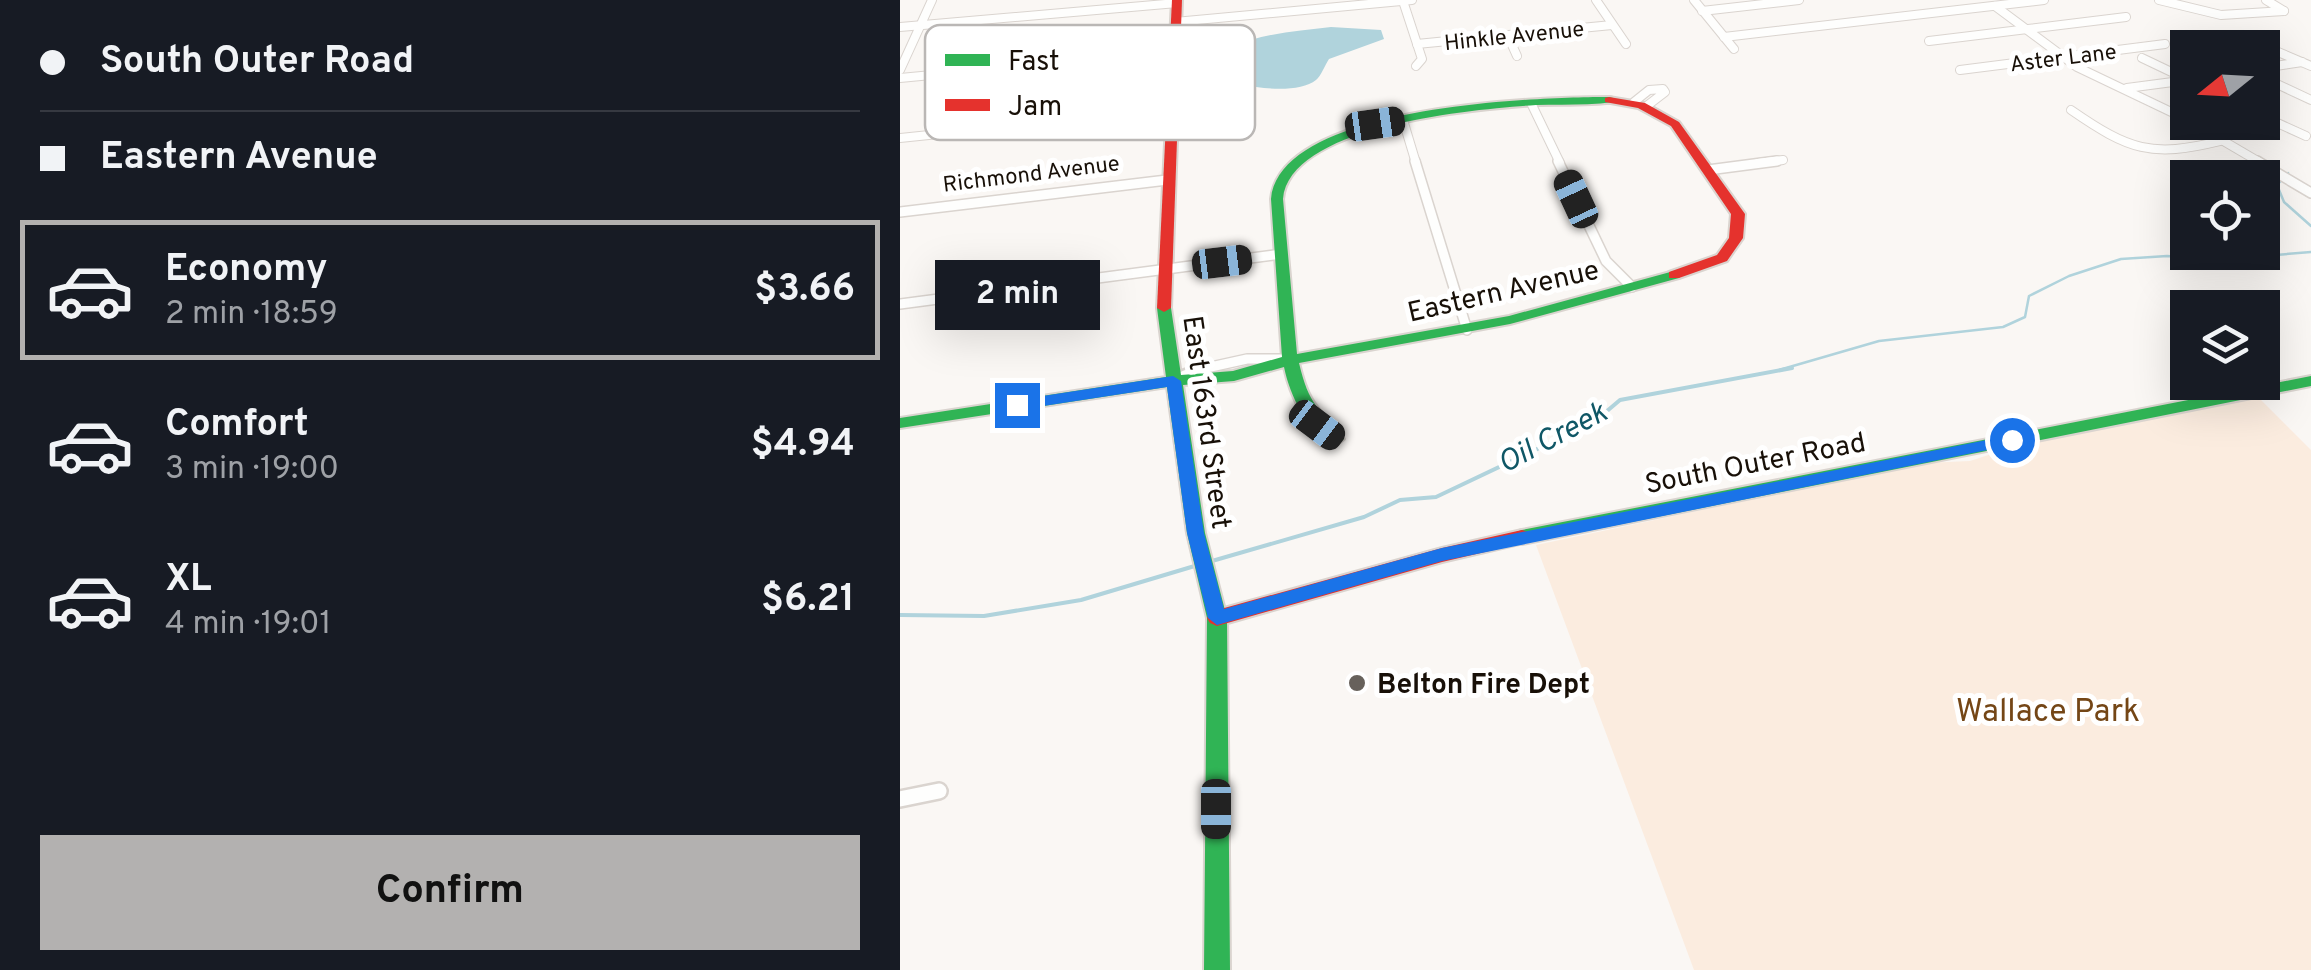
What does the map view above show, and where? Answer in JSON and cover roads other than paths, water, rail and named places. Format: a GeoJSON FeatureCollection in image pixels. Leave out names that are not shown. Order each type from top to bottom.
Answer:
{"type":"FeatureCollection","features":[{"type":"Feature","properties":{"kind":"street"},"geometry":{"type":"LineString","coordinates":[[900,70],[932,0]]}},
{"type":"Feature","properties":{"kind":"street"},"geometry":{"type":"LineString","coordinates":[[1175,22],[1412,0]]}},
{"type":"Feature","properties":{"kind":"street"},"geometry":{"type":"LineString","coordinates":[[1596,0],[1626,44]]}},
{"type":"Feature","properties":{"kind":"street"},"geometry":{"type":"LineString","coordinates":[[1694,0],[1734,49]]}},
{"type":"Feature","properties":{"kind":"street"},"geometry":{"type":"LineString","coordinates":[[1702,11],[1799,0]]}},
{"type":"Feature","properties":{"kind":"street"},"geometry":{"type":"LineString","coordinates":[[1724,37],[1991,3],[2044,0]]}},
{"type":"Feature","properties":{"kind":"street"},"geometry":{"type":"LineString","coordinates":[[2159,0],[2198,16],[2284,11],[2266,0]]}},
{"type":"Feature","properties":{"kind":"street"},"geometry":{"type":"LineString","coordinates":[[900,27],[1177,1]]}},
{"type":"Feature","properties":{"kind":"street","name":"East 163rd Street"},"geometry":{"type":"LineString","coordinates":[[1175,25],[1177,1]]}},
{"type":"Feature","properties":{"kind":"street"},"geometry":{"type":"LineString","coordinates":[[1403,1],[1422,59],[1416,66]]}},
{"type":"Feature","properties":{"kind":"street"},"geometry":{"type":"LineString","coordinates":[[1991,3],[2062,57],[2170,112]]}},
{"type":"Feature","properties":{"kind":"street"},"geometry":{"type":"LineString","coordinates":[[1928,41],[2126,17]]}},
{"type":"Feature","properties":{"kind":"street","name":"Hinkle Avenue"},"geometry":{"type":"LineString","coordinates":[[1416,44],[1612,25]]}},
{"type":"Feature","properties":{"kind":"street"},"geometry":{"type":"LineString","coordinates":[[1508,36],[1516,56]]}},
{"type":"Feature","properties":{"kind":"street","name":"Aster Lane"},"geometry":{"type":"LineString","coordinates":[[1960,70],[2165,44]]}},
{"type":"Feature","properties":{"kind":"street"},"geometry":{"type":"LineString","coordinates":[[2280,52],[2307,64]]}},
{"type":"Feature","properties":{"kind":"street"},"geometry":{"type":"LineString","coordinates":[[2142,58],[2170,72]]}},
{"type":"Feature","properties":{"kind":"street"},"geometry":{"type":"LineString","coordinates":[[2280,66],[2307,64]]}},
{"type":"Feature","properties":{"kind":"street"},"geometry":{"type":"LineString","coordinates":[[900,78],[925,76]]}},
{"type":"Feature","properties":{"kind":"street"},"geometry":{"type":"LineString","coordinates":[[2123,89],[2170,82]]}},
{"type":"Feature","properties":{"kind":"street"},"geometry":{"type":"LineString","coordinates":[[2280,85],[2311,100]]}},
{"type":"Feature","properties":{"kind":"street"},"geometry":{"type":"LineString","coordinates":[[1336,439],[1317,425],[1304,407],[1293,359],[1278,189],[1285,170],[1321,142],[1345,132],[1403,120],[1588,98],[1641,103],[1674,122],[1708,170],[1783,160]]}},
{"type":"Feature","properties":{"kind":"street"},"geometry":{"type":"LineString","coordinates":[[1532,104],[1606,262],[1632,286]]}},
{"type":"Feature","properties":{"kind":"street"},"geometry":{"type":"LineString","coordinates":[[2071,110],[2121,145],[2138,151],[2176,153],[2220,141],[2311,193]]}},
{"type":"Feature","properties":{"kind":"street"},"geometry":{"type":"LineString","coordinates":[[1403,120],[1467,330]]}},
{"type":"Feature","properties":{"kind":"street"},"geometry":{"type":"LineString","coordinates":[[2280,124],[2306,136]]}},
{"type":"Feature","properties":{"kind":"street"},"geometry":{"type":"LineString","coordinates":[[900,138],[925,135]]}},
{"type":"Feature","properties":{"kind":"street","name":"East 163rd Street"},"geometry":{"type":"LineString","coordinates":[[1170,140],[1163,270],[1165,329],[1196,533],[1217,618],[1216,970]]}},
{"type":"Feature","properties":{"kind":"street","name":"Eastern Avenue"},"geometry":{"type":"LineString","coordinates":[[900,423],[1173,381],[1196,381],[1273,367],[1293,359],[1467,330],[1576,305],[1722,258],[1736,243],[1740,229],[1738,214],[1708,170]]}},
{"type":"Feature","properties":{"kind":"street","name":"Richmond Avenue"},"geometry":{"type":"LineString","coordinates":[[900,212],[1168,180]]}},
{"type":"Feature","properties":{"kind":"street"},"geometry":{"type":"LineString","coordinates":[[900,304],[1282,254]]}},
{"type":"Feature","properties":{"kind":"street","name":"South Outer Road"},"geometry":{"type":"LineString","coordinates":[[1217,618],[1521,537],[2311,380]]}},
{"type":"Feature","properties":{"kind":"street"},"geometry":{"type":"LineString","coordinates":[[900,798],[939,790]]}},
{"type":"Feature","properties":{"kind":"water"},"geometry":{"type":"Polygon","coordinates":[[[1331,27],[1381,30],[1384,39],[1329,59],[1316,80],[1307,85],[1282,89],[1255,86],[1255,39],[1331,27]]]}},
{"type":"Feature","properties":{"kind":"waterway"},"geometry":{"type":"LineString","coordinates":[[2288,173],[2277,185],[2284,202],[2311,226]]}},
{"type":"Feature","properties":{"kind":"waterway","name":"Oil Creek"},"geometry":{"type":"LineString","coordinates":[[1779,370],[1879,341],[2003,327],[2025,317],[2029,296],[2069,276],[2121,259],[2167,256],[2216,260],[2311,252]]}},
{"type":"Feature","properties":{"kind":"waterway","name":"Oil Creek"},"geometry":{"type":"LineString","coordinates":[[1212,561],[1364,517],[1400,500],[1436,497],[1594,422],[1620,400],[1792,368]]}},
{"type":"Feature","properties":{"kind":"waterway","name":"Oil Creek"},"geometry":{"type":"LineString","coordinates":[[900,615],[984,616],[1081,600],[1198,565]]}},
{"type":"Feature","properties":{"kind":"place","name":"Belton Fire Dept"},"geometry":{"type":"Point","coordinates":[1357,683]}},
{"type":"Feature","properties":{"kind":"park label","name":"Wallace Park"},"geometry":{"type":"Point","coordinates":[2048,710]}}]}
